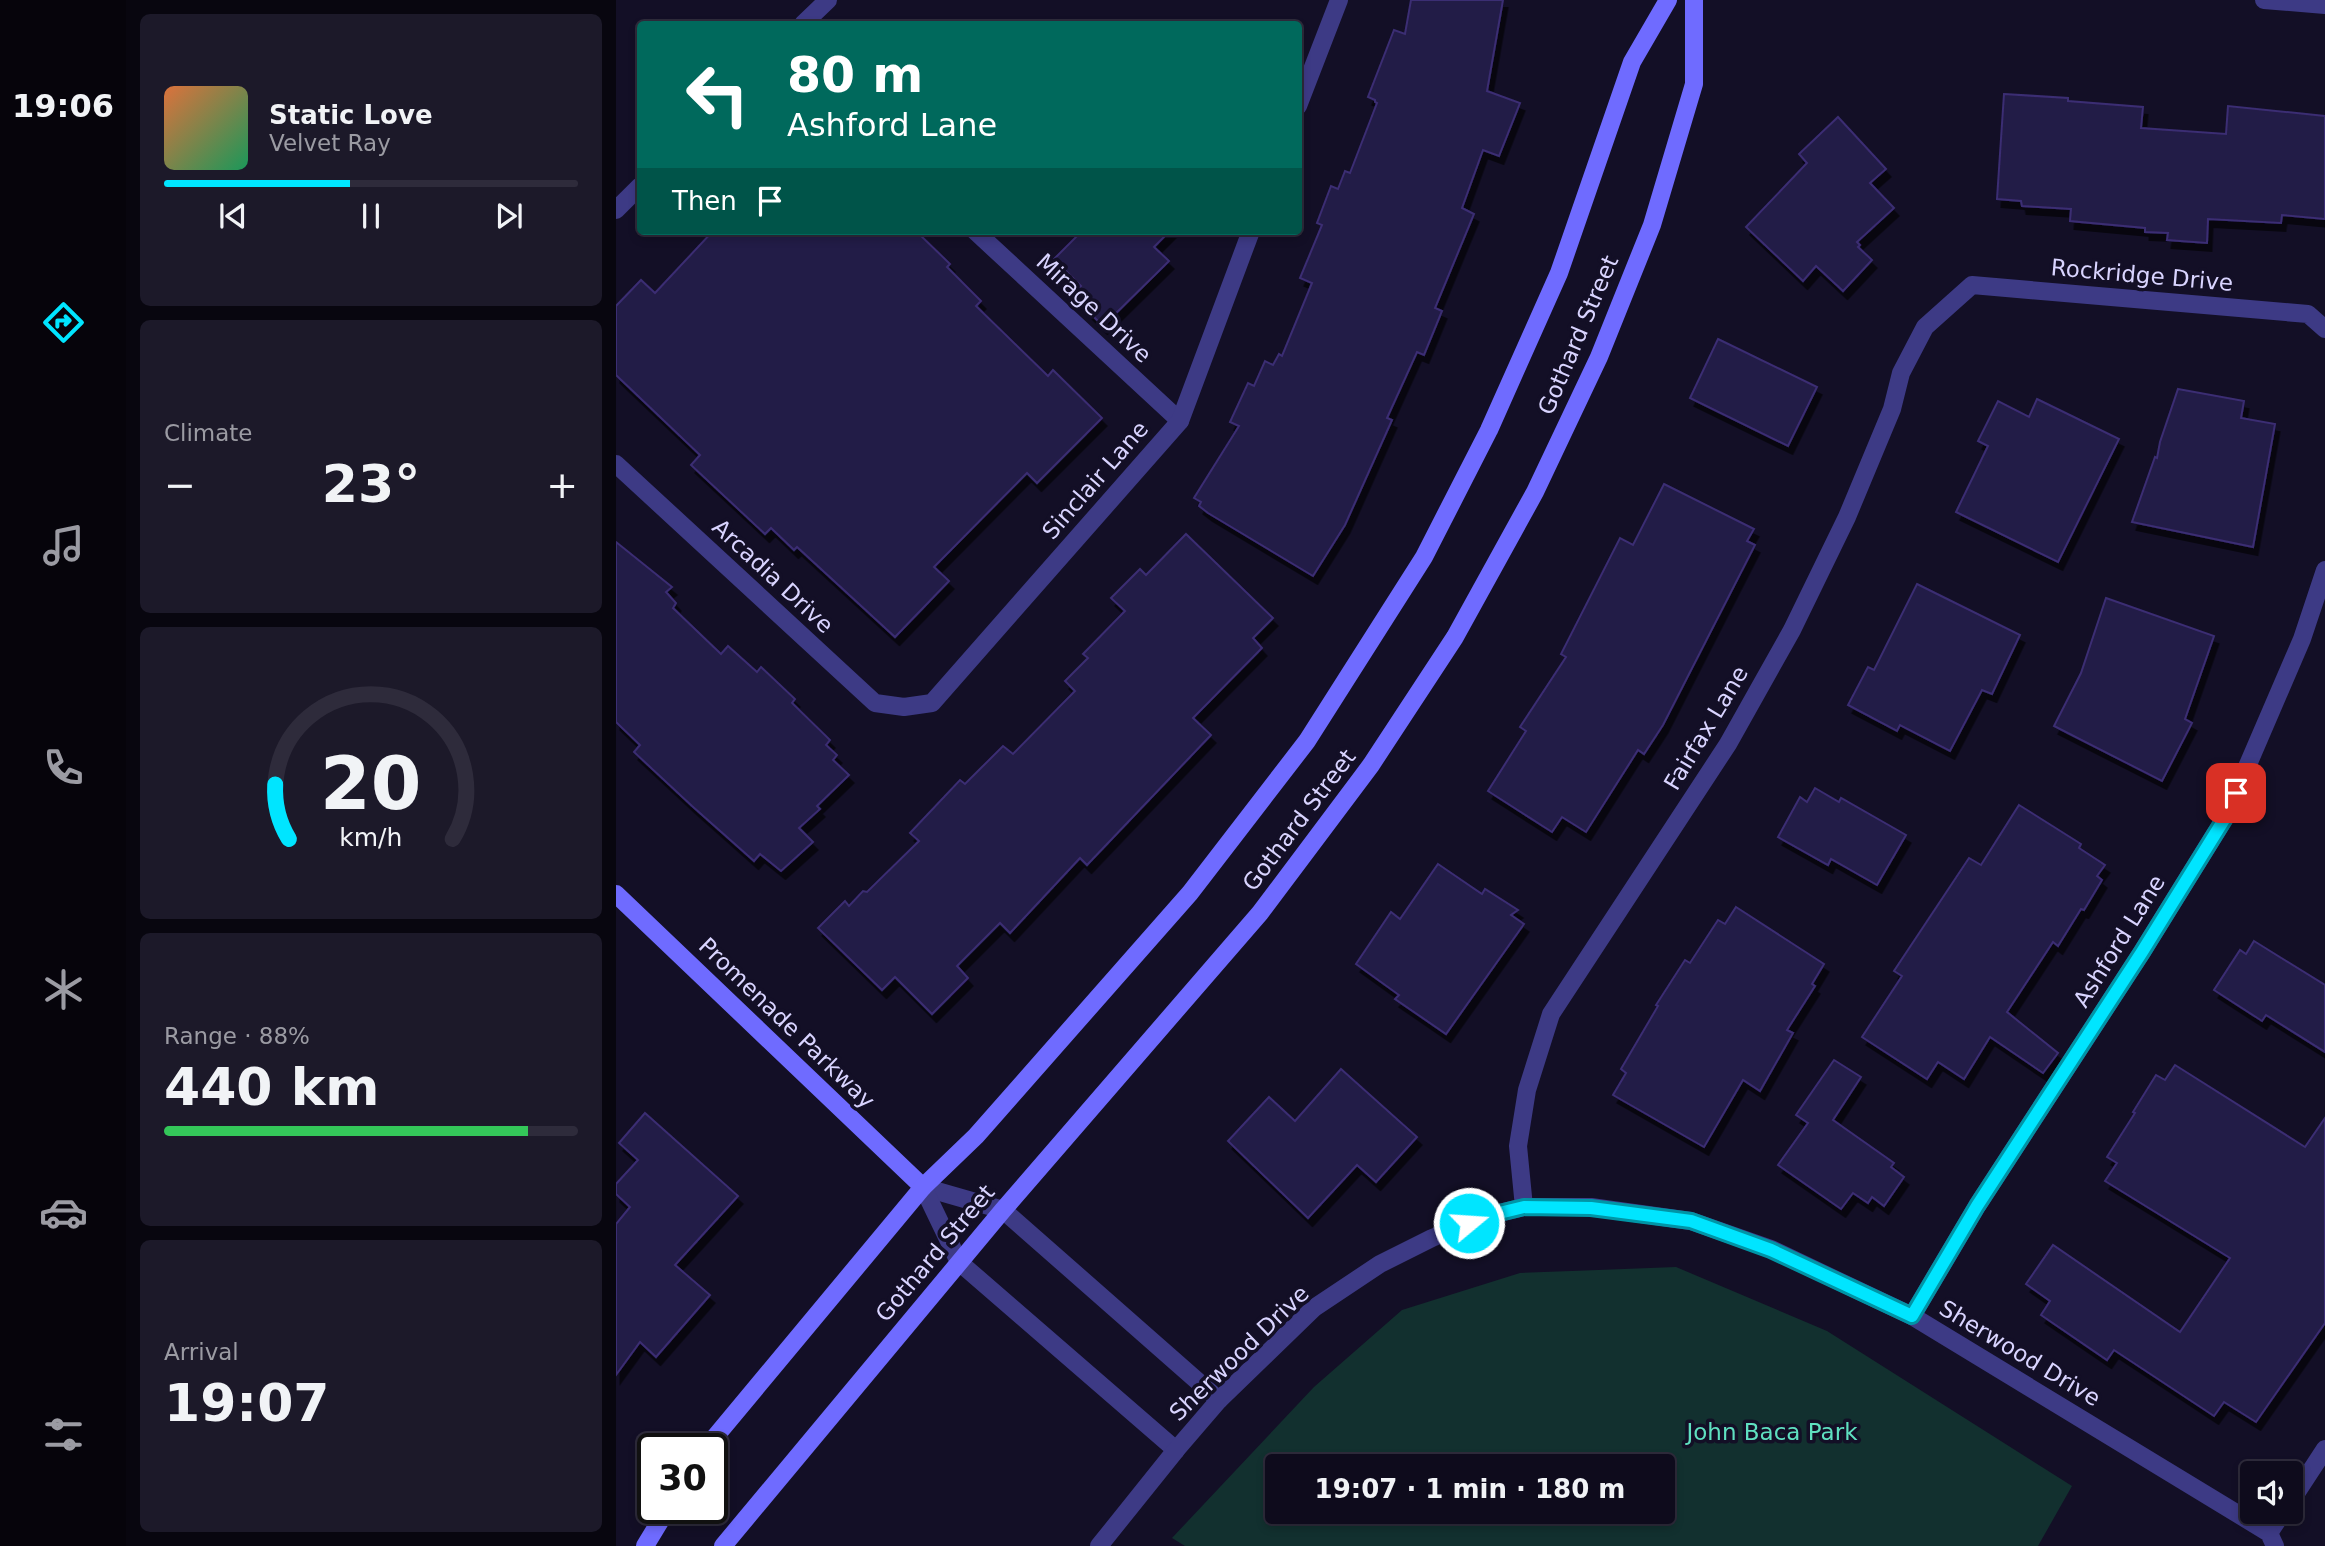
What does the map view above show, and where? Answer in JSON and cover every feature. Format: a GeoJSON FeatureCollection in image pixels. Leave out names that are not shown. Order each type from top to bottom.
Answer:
{"type":"FeatureCollection","features":[{"type":"Feature","properties":{"kind":"street"},"geometry":{"type":"LineString","coordinates":[[806,21],[828,0]]}},
{"type":"Feature","properties":{"kind":"street"},"geometry":{"type":"LineString","coordinates":[[1302,96],[1339,0]]}},
{"type":"Feature","properties":{"kind":"street","name":"Gothard Street"},"geometry":{"type":"LineString","coordinates":[[718,1433],[923,1188],[976,1136],[1190,893],[1307,741],[1424,557],[1489,430],[1559,273],[1632,62],[1668,0]]}},
{"type":"Feature","properties":{"kind":"street","name":"Gothard Street"},"geometry":{"type":"LineString","coordinates":[[723,1546],[1003,1210],[1260,913],[1371,765],[1455,637],[1535,492],[1593,369],[1652,225],[1694,84],[1694,0]]}},
{"type":"Feature","properties":{"kind":"street"},"geometry":{"type":"LineString","coordinates":[[2264,0],[2325,5]]}},
{"type":"Feature","properties":{"kind":"street"},"geometry":{"type":"LineString","coordinates":[[616,210],[637,189]]}},
{"type":"Feature","properties":{"kind":"street","name":"Mirage Drive"},"geometry":{"type":"LineString","coordinates":[[979,235],[1180,421]]}},
{"type":"Feature","properties":{"kind":"street","name":"Sinclair Lane"},"geometry":{"type":"LineString","coordinates":[[904,707],[932,703],[1180,421],[1250,235]]}},
{"type":"Feature","properties":{"kind":"street","name":"Rockridge Drive"},"geometry":{"type":"LineString","coordinates":[[1972,285],[2308,314],[2325,329]]}},
{"type":"Feature","properties":{"kind":"street","name":"Fairfax Lane"},"geometry":{"type":"LineString","coordinates":[[1524,1207],[1518,1146],[1527,1090],[1551,1014],[1728,744],[1792,630],[1847,517],[1892,410],[1901,373],[1925,327],[1972,285]]}},
{"type":"Feature","properties":{"kind":"street","name":"Arcadia Drive"},"geometry":{"type":"LineString","coordinates":[[616,464],[875,703],[904,707]]}},
{"type":"Feature","properties":{"kind":"street","name":"Ashford Lane"},"geometry":{"type":"LineString","coordinates":[[1912,1316],[1977,1206],[2142,952],[2225,818],[2302,639],[2325,570]]}},
{"type":"Feature","properties":{"kind":"street","name":"Promenade Parkway"},"geometry":{"type":"LineString","coordinates":[[616,894],[923,1188],[959,1262],[1176,1450]]}},
{"type":"Feature","properties":{"kind":"street","name":"Promenade Parkway"},"geometry":{"type":"LineString","coordinates":[[923,1188],[1003,1210],[1219,1400]]}},
{"type":"Feature","properties":{"kind":"street","name":"Sherwood Drive"},"geometry":{"type":"LineString","coordinates":[[1099,1546],[1219,1400],[1314,1308],[1380,1264],[1432,1238],[1487,1216],[1524,1207],[1591,1208],[1691,1221],[1771,1250],[1912,1316],[2272,1540]]}},
{"type":"Feature","properties":{"kind":"street"},"geometry":{"type":"LineString","coordinates":[[2303,1483],[2325,1449]]}},
{"type":"Feature","properties":{"kind":"street"},"geometry":{"type":"LineString","coordinates":[[645,1546],[658,1524]]}},
{"type":"Feature","properties":{"kind":"green space","name":"John Baca Park"},"geometry":{"type":"Polygon","coordinates":[[[1676,1267],[1827,1331],[2072,1486],[2038,1546],[1185,1546],[1172,1538],[1314,1387],[1402,1310],[1520,1273],[1676,1267]]]}},
{"type":"Feature","properties":{"kind":"building"},"geometry":{"type":"Polygon","coordinates":[[[1411,0],[1503,0],[1487,91],[1520,103],[1499,156],[1483,150],[1462,208],[1474,214],[1435,308],[1442,311],[1424,355],[1417,352],[1387,418],[1392,420],[1345,525],[1313,576],[1208,513],[1199,506],[1201,502],[1194,498],[1239,426],[1230,422],[1248,383],[1254,386],[1265,361],[1273,365],[1279,354],[1282,356],[1312,283],[1300,278],[1322,225],[1317,223],[1331,186],[1338,189],[1345,171],[1350,173],[1377,103],[1368,97],[1394,30],[1405,34],[1411,0]]]}},
{"type":"Feature","properties":{"kind":"building"},"geometry":{"type":"Polygon","coordinates":[[[2004,94],[2143,107],[2141,128],[2226,134],[2228,106],[2325,116],[2325,219],[2282,215],[2281,223],[2208,219],[2207,243],[2167,240],[2168,233],[2145,232],[2145,228],[2070,221],[2071,209],[2022,206],[2021,201],[1997,199],[2004,94]]]}},
{"type":"Feature","properties":{"kind":"building"},"geometry":{"type":"Polygon","coordinates":[[[1838,117],[1886,169],[1870,183],[1894,208],[1857,242],[1860,245],[1858,247],[1872,260],[1843,291],[1816,266],[1803,281],[1746,227],[1807,163],[1799,154],[1838,117]]]}},
{"type":"Feature","properties":{"kind":"building"},"geometry":{"type":"Polygon","coordinates":[[[709,235],[920,235],[950,264],[947,267],[981,301],[976,306],[1048,376],[1053,370],[1102,418],[1037,483],[1027,473],[934,567],[949,581],[895,637],[797,547],[794,550],[771,528],[765,534],[691,465],[700,455],[616,375],[616,306],[641,280],[655,293],[709,235]]]}},
{"type":"Feature","properties":{"kind":"building"},"geometry":{"type":"Polygon","coordinates":[[[1078,235],[1166,235],[1154,247],[1169,261],[1103,326],[1072,295],[1081,286],[1054,259],[1078,235]]]}},
{"type":"Feature","properties":{"kind":"building"},"geometry":{"type":"Polygon","coordinates":[[[1718,339],[1817,387],[1788,446],[1690,398],[1718,339]]]}},
{"type":"Feature","properties":{"kind":"building"},"geometry":{"type":"Polygon","coordinates":[[[2178,389],[2244,401],[2241,418],[2275,424],[2253,547],[2132,522],[2155,457],[2157,458],[2178,389]]]}},
{"type":"Feature","properties":{"kind":"building"},"geometry":{"type":"Polygon","coordinates":[[[2037,399],[2119,439],[2058,562],[1956,512],[1988,446],[1978,441],[1998,401],[2029,417],[2037,399]]]}},
{"type":"Feature","properties":{"kind":"building"},"geometry":{"type":"Polygon","coordinates":[[[1664,484],[1754,529],[1747,541],[1755,545],[1663,725],[1644,754],[1638,750],[1586,832],[1562,817],[1552,832],[1488,791],[1526,731],[1520,727],[1566,657],[1561,654],[1620,538],[1633,545],[1664,484]]]}},
{"type":"Feature","properties":{"kind":"building"},"geometry":{"type":"Polygon","coordinates":[[[1186,534],[1273,618],[1253,638],[1262,648],[1193,718],[1211,735],[1087,865],[1080,858],[1010,933],[1000,923],[957,966],[968,978],[932,1014],[895,977],[882,990],[818,928],[845,901],[849,906],[863,891],[867,892],[919,841],[910,833],[960,780],[965,784],[1003,746],[1013,754],[1075,691],[1065,681],[1088,658],[1083,654],[1125,611],[1111,598],[1140,569],[1146,575],[1186,534]]]}},
{"type":"Feature","properties":{"kind":"building"},"geometry":{"type":"Polygon","coordinates":[[[616,542],[672,587],[666,592],[676,603],[673,608],[721,654],[728,646],[757,672],[761,667],[795,699],[792,703],[830,740],[826,745],[837,755],[833,760],[849,775],[817,806],[820,809],[799,828],[813,842],[781,871],[760,854],[754,861],[692,806],[634,752],[640,745],[616,722],[616,542]]]}},
{"type":"Feature","properties":{"kind":"building"},"geometry":{"type":"Polygon","coordinates":[[[1917,584],[2020,635],[1992,694],[1982,690],[1950,751],[1900,725],[1897,731],[1848,705],[1868,667],[1874,670],[1917,584]]]}},
{"type":"Feature","properties":{"kind":"building"},"geometry":{"type":"Polygon","coordinates":[[[2106,598],[2214,636],[2185,719],[2192,723],[2162,781],[2054,726],[2081,673],[2106,598]]]}},
{"type":"Feature","properties":{"kind":"building"},"geometry":{"type":"Polygon","coordinates":[[[1815,788],[1839,802],[1841,798],[1906,835],[1877,885],[1831,859],[1828,865],[1778,837],[1800,797],[1807,802],[1815,788]]]}},
{"type":"Feature","properties":{"kind":"building"},"geometry":{"type":"Polygon","coordinates":[[[2019,805],[2081,844],[2079,848],[2105,865],[2097,876],[2102,880],[2084,910],[2081,909],[2058,946],[2053,942],[2007,1012],[2058,1053],[2043,1073],[1990,1037],[1964,1079],[1938,1062],[1927,1079],[1862,1037],[1902,976],[1894,971],[1969,858],[1981,865],[2019,805]]]}},
{"type":"Feature","properties":{"kind":"building"},"geometry":{"type":"Polygon","coordinates":[[[1438,864],[1482,894],[1485,889],[1518,910],[1511,915],[1524,924],[1446,1034],[1395,999],[1399,995],[1356,964],[1391,912],[1400,919],[1438,864]]]}},
{"type":"Feature","properties":{"kind":"building"},"geometry":{"type":"Polygon","coordinates":[[[1736,907],[1824,964],[1812,984],[1815,986],[1787,1030],[1793,1033],[1760,1091],[1743,1080],[1704,1147],[1613,1095],[1626,1073],[1621,1069],[1658,1006],[1656,1005],[1685,960],[1690,963],[1718,920],[1725,924],[1736,907]]]}},
{"type":"Feature","properties":{"kind":"building"},"geometry":{"type":"Polygon","coordinates":[[[2254,941],[2325,985],[2325,1052],[2266,1015],[2262,1021],[2214,990],[2240,950],[2246,954],[2254,941]]]}},
{"type":"Feature","properties":{"kind":"building"},"geometry":{"type":"Polygon","coordinates":[[[1834,1060],[1861,1077],[1833,1120],[1894,1163],[1891,1167],[1904,1177],[1884,1206],[1872,1197],[1868,1203],[1853,1193],[1841,1209],[1778,1165],[1808,1123],[1796,1115],[1834,1060]]]}},
{"type":"Feature","properties":{"kind":"building"},"geometry":{"type":"Polygon","coordinates":[[[2175,1065],[2305,1147],[2325,1118],[2325,1323],[2256,1422],[2224,1402],[2214,1416],[2114,1350],[2107,1360],[2041,1315],[2050,1301],[2026,1284],[2053,1245],[2180,1332],[2230,1258],[2105,1181],[2117,1163],[2107,1157],[2135,1113],[2133,1112],[2156,1075],[2165,1080],[2175,1065]]]}},
{"type":"Feature","properties":{"kind":"building"},"geometry":{"type":"Polygon","coordinates":[[[1341,1069],[1417,1137],[1376,1182],[1357,1165],[1308,1218],[1228,1141],[1269,1097],[1295,1121],[1341,1069]]]}},
{"type":"Feature","properties":{"kind":"building"},"geometry":{"type":"Polygon","coordinates":[[[645,1113],[738,1196],[675,1265],[710,1295],[656,1357],[640,1342],[616,1375],[616,1224],[630,1207],[616,1194],[616,1184],[638,1160],[619,1143],[645,1113]]]}},
{"type":"Feature","properties":{"kind":"route"},"geometry":{"type":"LineString","coordinates":[[1469,1223],[1524,1207],[1591,1208],[1691,1221],[1771,1250],[1912,1316],[1977,1206],[2142,952],[2225,818],[2236,793]]}}]}
